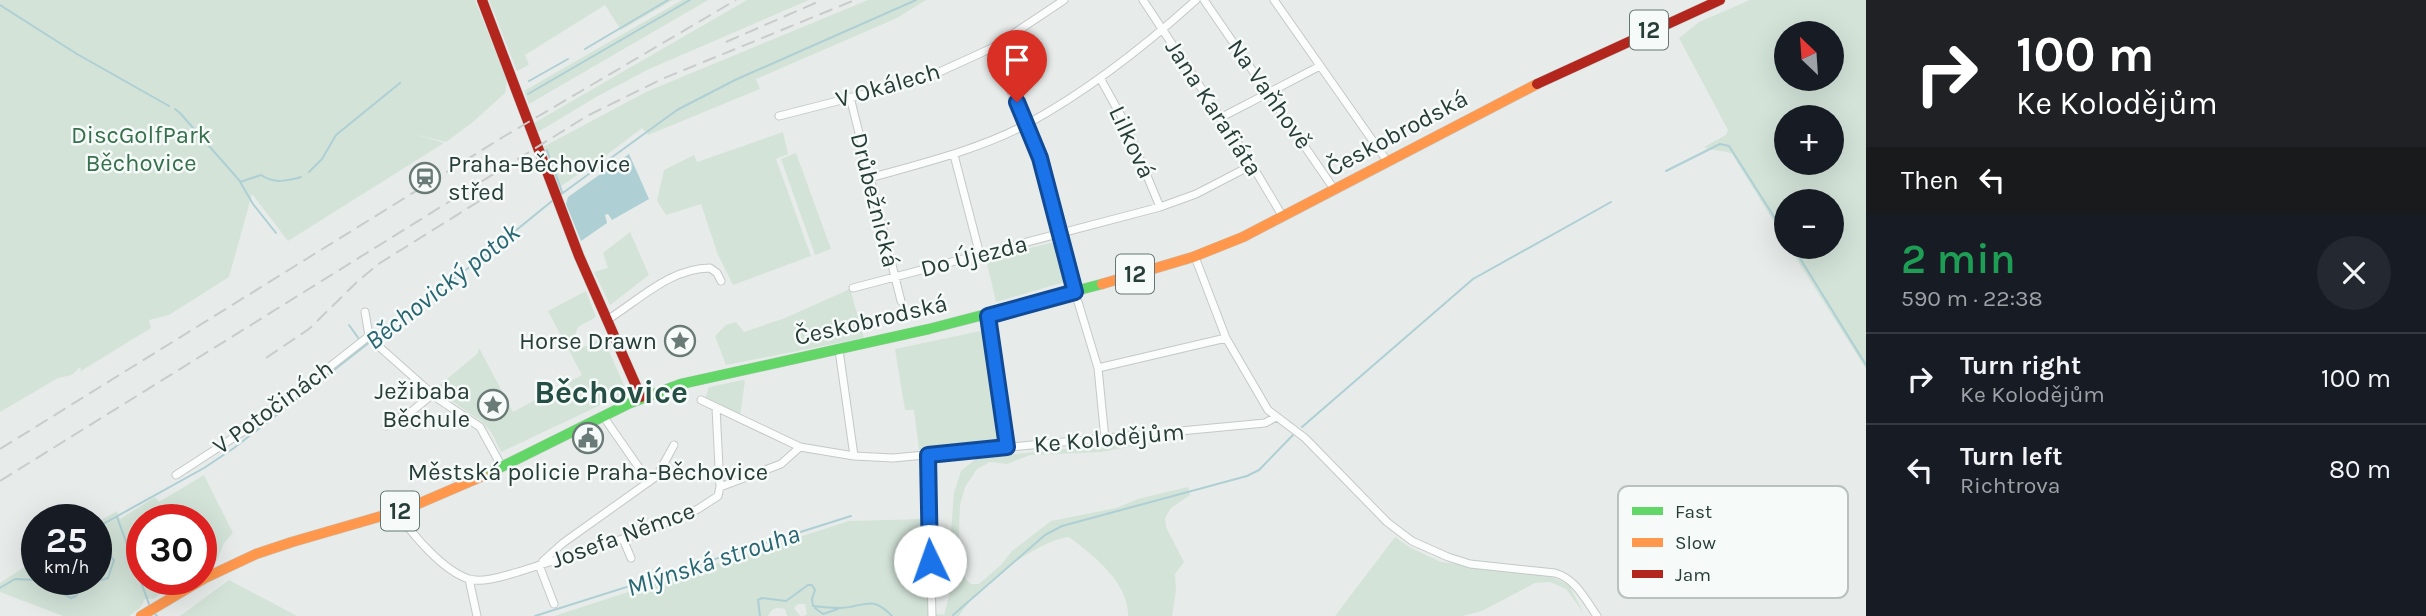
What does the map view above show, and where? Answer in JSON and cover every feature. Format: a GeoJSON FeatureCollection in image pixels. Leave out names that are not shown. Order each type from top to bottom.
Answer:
{"type":"FeatureCollection","features":[{"type":"Feature","properties":{"kind":"main road"},"geometry":{"type":"LineString","coordinates":[[482,0],[556,196],[641,397]]}},
{"type":"Feature","properties":{"kind":"main road","name":"Českobrodská"},"geometry":{"type":"LineString","coordinates":[[142,615],[220,570],[272,548],[426,502],[641,397],[723,373],[1076,297],[1195,257],[1240,239],[1485,110],[1648,30],[1720,0]]}},
{"type":"Feature","properties":{"kind":"street","name":"V Okálech"},"geometry":{"type":"LineString","coordinates":[[779,115],[924,79],[992,48],[1064,0]]}},
{"type":"Feature","properties":{"kind":"street","name":"Jana Karafiáta"},"geometry":{"type":"LineString","coordinates":[[1143,0],[1252,165],[1283,217]]}},
{"type":"Feature","properties":{"kind":"street"},"geometry":{"type":"LineString","coordinates":[[870,178],[954,155],[1027,124],[1100,78],[1163,30],[1196,0]]}},
{"type":"Feature","properties":{"kind":"street","name":"Na Vaňhově"},"geometry":{"type":"LineString","coordinates":[[1205,0],[1334,189]]}},
{"type":"Feature","properties":{"kind":"street"},"geometry":{"type":"LineString","coordinates":[[1274,0],[1387,161]]}},
{"type":"Feature","properties":{"kind":"street"},"geometry":{"type":"LineString","coordinates":[[992,48],[1040,158],[1076,297],[1098,368],[1105,439]]}},
{"type":"Feature","properties":{"kind":"street"},"geometry":{"type":"LineString","coordinates":[[1220,118],[1320,66]]}},
{"type":"Feature","properties":{"kind":"street","name":"Lilková"},"geometry":{"type":"LineString","coordinates":[[1100,78],[1125,123],[1160,207]]}},
{"type":"Feature","properties":{"kind":"street","name":"Drůbežnická"},"geometry":{"type":"LineString","coordinates":[[850,97],[901,302]]}},
{"type":"Feature","properties":{"kind":"street"},"geometry":{"type":"LineString","coordinates":[[954,155],[980,255]]}},
{"type":"Feature","properties":{"kind":"street","name":"Do Újezda"},"geometry":{"type":"LineString","coordinates":[[853,288],[1160,207],[1196,194],[1252,165]]}},
{"type":"Feature","properties":{"kind":"street"},"geometry":{"type":"LineString","coordinates":[[1195,257],[1226,338],[1268,411],[1305,438],[1387,522],[1430,551],[1470,564],[1565,576],[1574,583],[1597,616]]}},
{"type":"Feature","properties":{"kind":"street"},"geometry":{"type":"LineString","coordinates":[[607,320],[657,286],[698,269],[710,268],[717,273],[721,281]]}},
{"type":"Feature","properties":{"kind":"street"},"geometry":{"type":"LineString","coordinates":[[365,312],[372,340],[432,394],[480,427],[502,467]]}},
{"type":"Feature","properties":{"kind":"street"},"geometry":{"type":"LineString","coordinates":[[988,316],[1007,447]]}},
{"type":"Feature","properties":{"kind":"street"},"geometry":{"type":"LineString","coordinates":[[1098,368],[1226,338]]}},
{"type":"Feature","properties":{"kind":"street","name":"V Potočinách"},"geometry":{"type":"LineString","coordinates":[[176,475],[267,416],[372,340]]}},
{"type":"Feature","properties":{"kind":"street"},"geometry":{"type":"LineString","coordinates":[[839,350],[854,456]]}},
{"type":"Feature","properties":{"kind":"street"},"geometry":{"type":"LineString","coordinates":[[386,426],[412,411],[432,394]]}},
{"type":"Feature","properties":{"kind":"street","name":"Ke Kolodějům"},"geometry":{"type":"LineString","coordinates":[[701,400],[800,447],[854,456],[893,458],[1265,423],[1276,417]]}},
{"type":"Feature","properties":{"kind":"street"},"geometry":{"type":"LineString","coordinates":[[716,408],[720,487]]}},
{"type":"Feature","properties":{"kind":"street"},"geometry":{"type":"LineString","coordinates":[[603,416],[649,482]]}},
{"type":"Feature","properties":{"kind":"street"},"geometry":{"type":"LineString","coordinates":[[554,604],[539,565],[563,543],[657,476],[674,445]]}},
{"type":"Feature","properties":{"kind":"street","name":"Josefa Němce"},"geometry":{"type":"LineString","coordinates":[[469,579],[498,577],[623,539],[698,509],[718,496],[720,487],[781,464],[800,447]]}},
{"type":"Feature","properties":{"kind":"street"},"geometry":{"type":"LineString","coordinates":[[928,455],[932,616]]}},
{"type":"Feature","properties":{"kind":"street"},"geometry":{"type":"LineString","coordinates":[[397,512],[438,559],[469,579],[477,616]]}},
{"type":"Feature","properties":{"kind":"street"},"geometry":{"type":"LineString","coordinates":[[623,539],[631,558]]}},
{"type":"Feature","properties":{"kind":"green space","name":"DiscGolfPark Běchovice"},"geometry":{"type":"Polygon","coordinates":[[[0,0],[475,0],[507,81],[505,93],[446,142],[414,134],[444,143],[288,241],[252,194],[229,277],[169,315],[149,320],[151,328],[81,371],[80,367],[72,375],[58,378],[0,412],[0,0]]]}},
{"type":"Feature","properties":{"kind":"green space"},"geometry":{"type":"Polygon","coordinates":[[[489,0],[673,0],[621,30],[605,5],[525,55],[529,65],[517,71],[489,0]]]}},
{"type":"Feature","properties":{"kind":"green space"},"geometry":{"type":"Polygon","coordinates":[[[682,0],[708,0],[529,104],[524,91],[682,0]]]}},
{"type":"Feature","properties":{"kind":"green space"},"geometry":{"type":"Polygon","coordinates":[[[747,0],[809,0],[649,69],[538,132],[534,123],[747,0]]]}},
{"type":"Feature","properties":{"kind":"green space"},"geometry":{"type":"Polygon","coordinates":[[[868,0],[926,0],[897,18],[756,79],[760,89],[648,135],[642,128],[558,188],[543,147],[648,91],[868,0]]]}},
{"type":"Feature","properties":{"kind":"green space"},"geometry":{"type":"Polygon","coordinates":[[[1750,0],[1866,0],[1866,369],[1797,259],[1844,259],[1844,189],[1774,189],[1774,222],[1732,154],[1704,147],[1726,135],[1728,130],[1679,38],[1699,22],[1750,0]]]}},
{"type":"Feature","properties":{"kind":"green space"},"geometry":{"type":"Polygon","coordinates":[[[783,132],[788,154],[776,159],[811,256],[733,285],[718,255],[701,204],[666,215],[657,201],[664,170],[694,155],[697,162],[783,132]]]}},
{"type":"Feature","properties":{"kind":"green space"},"geometry":{"type":"Polygon","coordinates":[[[796,153],[831,249],[815,255],[781,159],[796,153]]]}},
{"type":"Feature","properties":{"kind":"green space"},"geometry":{"type":"Polygon","coordinates":[[[630,232],[649,275],[610,305],[594,272],[608,268],[603,253],[630,232]]]}},
{"type":"Feature","properties":{"kind":"green space"},"geometry":{"type":"Polygon","coordinates":[[[1058,241],[1068,281],[996,302],[986,259],[1058,241]]]}},
{"type":"Feature","properties":{"kind":"green space"},"geometry":{"type":"Polygon","coordinates":[[[850,289],[864,338],[726,365],[715,336],[726,325],[736,322],[744,332],[785,318],[850,289]]]}},
{"type":"Feature","properties":{"kind":"green space"},"geometry":{"type":"Polygon","coordinates":[[[586,291],[596,317],[578,327],[571,347],[574,352],[603,337],[626,390],[624,394],[501,452],[491,432],[482,422],[435,389],[477,354],[479,348],[513,412],[582,375],[548,311],[586,291]]]}},
{"type":"Feature","properties":{"kind":"green space"},"geometry":{"type":"Polygon","coordinates":[[[985,330],[1001,443],[919,450],[914,410],[905,410],[895,349],[985,330]]]}},
{"type":"Feature","properties":{"kind":"green space"},"geometry":{"type":"Polygon","coordinates":[[[743,380],[740,416],[705,399],[709,387],[743,380]]]}},
{"type":"Feature","properties":{"kind":"green space"},"geometry":{"type":"Polygon","coordinates":[[[1120,443],[1133,446],[1101,452],[1030,455],[1007,464],[990,462],[977,469],[965,487],[960,505],[958,560],[966,580],[971,584],[979,584],[1001,565],[1012,551],[1051,521],[1116,508],[1138,499],[1188,487],[1190,495],[1171,508],[1165,518],[1166,527],[1184,562],[1175,574],[1176,591],[1172,616],[1128,616],[1123,592],[1116,581],[1098,561],[1069,537],[1040,547],[1008,567],[979,592],[959,616],[804,616],[807,614],[805,604],[798,604],[794,608],[800,616],[787,616],[785,609],[779,608],[768,616],[554,616],[849,521],[924,519],[930,613],[944,615],[951,588],[950,545],[954,493],[961,471],[977,458],[1120,443]]]}},
{"type":"Feature","properties":{"kind":"green space"},"geometry":{"type":"Polygon","coordinates":[[[204,475],[233,533],[224,543],[217,561],[217,504],[144,504],[155,497],[159,502],[204,475]]]}},
{"type":"Feature","properties":{"kind":"green space"},"geometry":{"type":"Polygon","coordinates":[[[117,511],[120,519],[126,515],[126,595],[160,595],[153,599],[145,599],[140,608],[129,616],[63,616],[0,592],[0,583],[21,569],[21,595],[112,595],[112,514],[117,511]]]}},
{"type":"Feature","properties":{"kind":"green space"},"geometry":{"type":"Polygon","coordinates":[[[1395,537],[1441,562],[1552,577],[1569,585],[1583,612],[1566,589],[1550,582],[1535,583],[1482,611],[1462,616],[1335,616],[1395,537]]]}},
{"type":"Feature","properties":{"kind":"green space"},"geometry":{"type":"Polygon","coordinates":[[[229,580],[297,616],[180,616],[209,595],[217,595],[217,589],[229,580]]]}},
{"type":"Feature","properties":{"kind":"water"},"geometry":{"type":"Polygon","coordinates":[[[629,154],[649,199],[612,220],[608,214],[605,215],[607,223],[581,241],[566,204],[568,197],[629,154]]]}},
{"type":"Feature","properties":{"kind":"waterway"},"geometry":{"type":"LineString","coordinates":[[585,49],[668,0]]}},
{"type":"Feature","properties":{"kind":"waterway"},"geometry":{"type":"LineString","coordinates":[[528,94],[690,0]]}},
{"type":"Feature","properties":{"kind":"waterway","name":"Běchovický potok"},"geometry":{"type":"LineString","coordinates":[[560,195],[677,110],[735,80],[916,0]]}},
{"type":"Feature","properties":{"kind":"waterway"},"geometry":{"type":"LineString","coordinates":[[0,5],[77,54],[169,106]]}},
{"type":"Feature","properties":{"kind":"waterway"},"geometry":{"type":"LineString","coordinates":[[529,81],[568,59]]}},
{"type":"Feature","properties":{"kind":"waterway"},"geometry":{"type":"LineString","coordinates":[[309,172],[322,159],[336,135],[400,83]]}},
{"type":"Feature","properties":{"kind":"waterway"},"geometry":{"type":"LineString","coordinates":[[175,109],[239,180],[253,204],[276,233]]}},
{"type":"Feature","properties":{"kind":"waterway"},"geometry":{"type":"LineString","coordinates":[[1666,171],[1720,144],[1729,146],[1774,217]]}},
{"type":"Feature","properties":{"kind":"waterway"},"geometry":{"type":"LineString","coordinates":[[547,150],[552,165]]}},
{"type":"Feature","properties":{"kind":"waterway"},"geometry":{"type":"LineString","coordinates":[[555,172],[562,192]]}},
{"type":"Feature","properties":{"kind":"waterway"},"geometry":{"type":"LineString","coordinates":[[240,182],[261,175],[276,181],[301,177]]}},
{"type":"Feature","properties":{"kind":"waterway","name":"Běchovický potok"},"geometry":{"type":"LineString","coordinates":[[374,339],[552,201]]}},
{"type":"Feature","properties":{"kind":"waterway"},"geometry":{"type":"LineString","coordinates":[[1302,427],[1473,279],[1611,202]]}},
{"type":"Feature","properties":{"kind":"waterway"},"geometry":{"type":"LineString","coordinates":[[1800,259],[1866,365]]}},
{"type":"Feature","properties":{"kind":"waterway"},"geometry":{"type":"LineString","coordinates":[[349,325],[359,339]]}},
{"type":"Feature","properties":{"kind":"waterway","name":"Běchovický potok"},"geometry":{"type":"LineString","coordinates":[[112,519],[204,468],[234,448],[370,342]]}},
{"type":"Feature","properties":{"kind":"waterway"},"geometry":{"type":"LineString","coordinates":[[953,615],[1045,535],[1062,526],[1247,476],[1259,470],[1293,435]]}},
{"type":"Feature","properties":{"kind":"waterway","name":"Mlýnská strouha"},"geometry":{"type":"LineString","coordinates":[[535,616],[851,516]]}},
{"type":"Feature","properties":{"kind":"waterway","name":"Mlýnská strouha"},"geometry":{"type":"LineString","coordinates":[[117,517],[149,604]]}},
{"type":"Feature","properties":{"kind":"waterway","name":"Běchovický potok"},"geometry":{"type":"LineString","coordinates":[[112,558],[112,566]]}},
{"type":"Feature","properties":{"kind":"waterway","name":"Běchovický potok"},"geometry":{"type":"LineString","coordinates":[[0,588],[15,579],[21,579]]}},
{"type":"Feature","properties":{"kind":"waterway"},"geometry":{"type":"LineString","coordinates":[[760,616],[758,600],[762,598],[786,601],[808,585],[812,585],[815,590],[813,606],[841,608],[868,603],[879,605],[892,616]]}},
{"type":"Feature","properties":{"kind":"waterway","name":"Běchovický potok"},"geometry":{"type":"LineString","coordinates":[[66,595],[71,598],[76,595]]}},
{"type":"Feature","properties":{"kind":"waterway"},"geometry":{"type":"LineString","coordinates":[[815,608],[823,614],[838,609]]}},
{"type":"Feature","properties":{"kind":"railway"},"geometry":{"type":"LineString","coordinates":[[0,449],[503,137],[736,0]]}},
{"type":"Feature","properties":{"kind":"railway"},"geometry":{"type":"LineString","coordinates":[[726,42],[822,0]]}},
{"type":"Feature","properties":{"kind":"railway"},"geometry":{"type":"LineString","coordinates":[[0,481],[587,116],[662,79],[855,0]]}},
{"type":"Feature","properties":{"kind":"railway"},"geometry":{"type":"LineString","coordinates":[[266,358],[309,329],[380,263],[489,195]]}},
{"type":"Feature","properties":{"kind":"traffic: fast"},"geometry":{"type":"LineString","coordinates":[[483,476],[630,403],[681,384],[929,329],[1102,284]]}},
{"type":"Feature","properties":{"kind":"traffic: slow"},"geometry":{"type":"LineString","coordinates":[[1102,284],[1193,257],[1243,237],[1537,84]]}},
{"type":"Feature","properties":{"kind":"traffic: slow"},"geometry":{"type":"LineString","coordinates":[[141,616],[205,578],[256,554],[406,509],[483,476]]}},
{"type":"Feature","properties":{"kind":"traffic: jam"},"geometry":{"type":"LineString","coordinates":[[482,0],[579,256],[641,397]]}},
{"type":"Feature","properties":{"kind":"traffic: jam"},"geometry":{"type":"LineString","coordinates":[[1537,84],[1720,0]]}},
{"type":"Feature","properties":{"kind":"place","name":"Praha-Běchovice střed"},"geometry":{"type":"Point","coordinates":[425,178]}},
{"type":"Feature","properties":{"kind":"place","name":"Horse Drawn"},"geometry":{"type":"Point","coordinates":[680,341]}},
{"type":"Feature","properties":{"kind":"place","name":"Ježibaba Běchule"},"geometry":{"type":"Point","coordinates":[493,405]}},
{"type":"Feature","properties":{"kind":"place","name":"Městská policie Praha-Běchovice"},"geometry":{"type":"Point","coordinates":[588,438]}},
{"type":"Feature","properties":{"kind":"district","name":"Běchovice"},"geometry":{"type":"Point","coordinates":[611,392]}},
{"type":"Feature","properties":{"kind":"route"},"geometry":{"type":"LineString","coordinates":[[930,561],[928,455],[1007,447],[988,316],[1075,292],[1040,158],[1017,102]]}}]}
